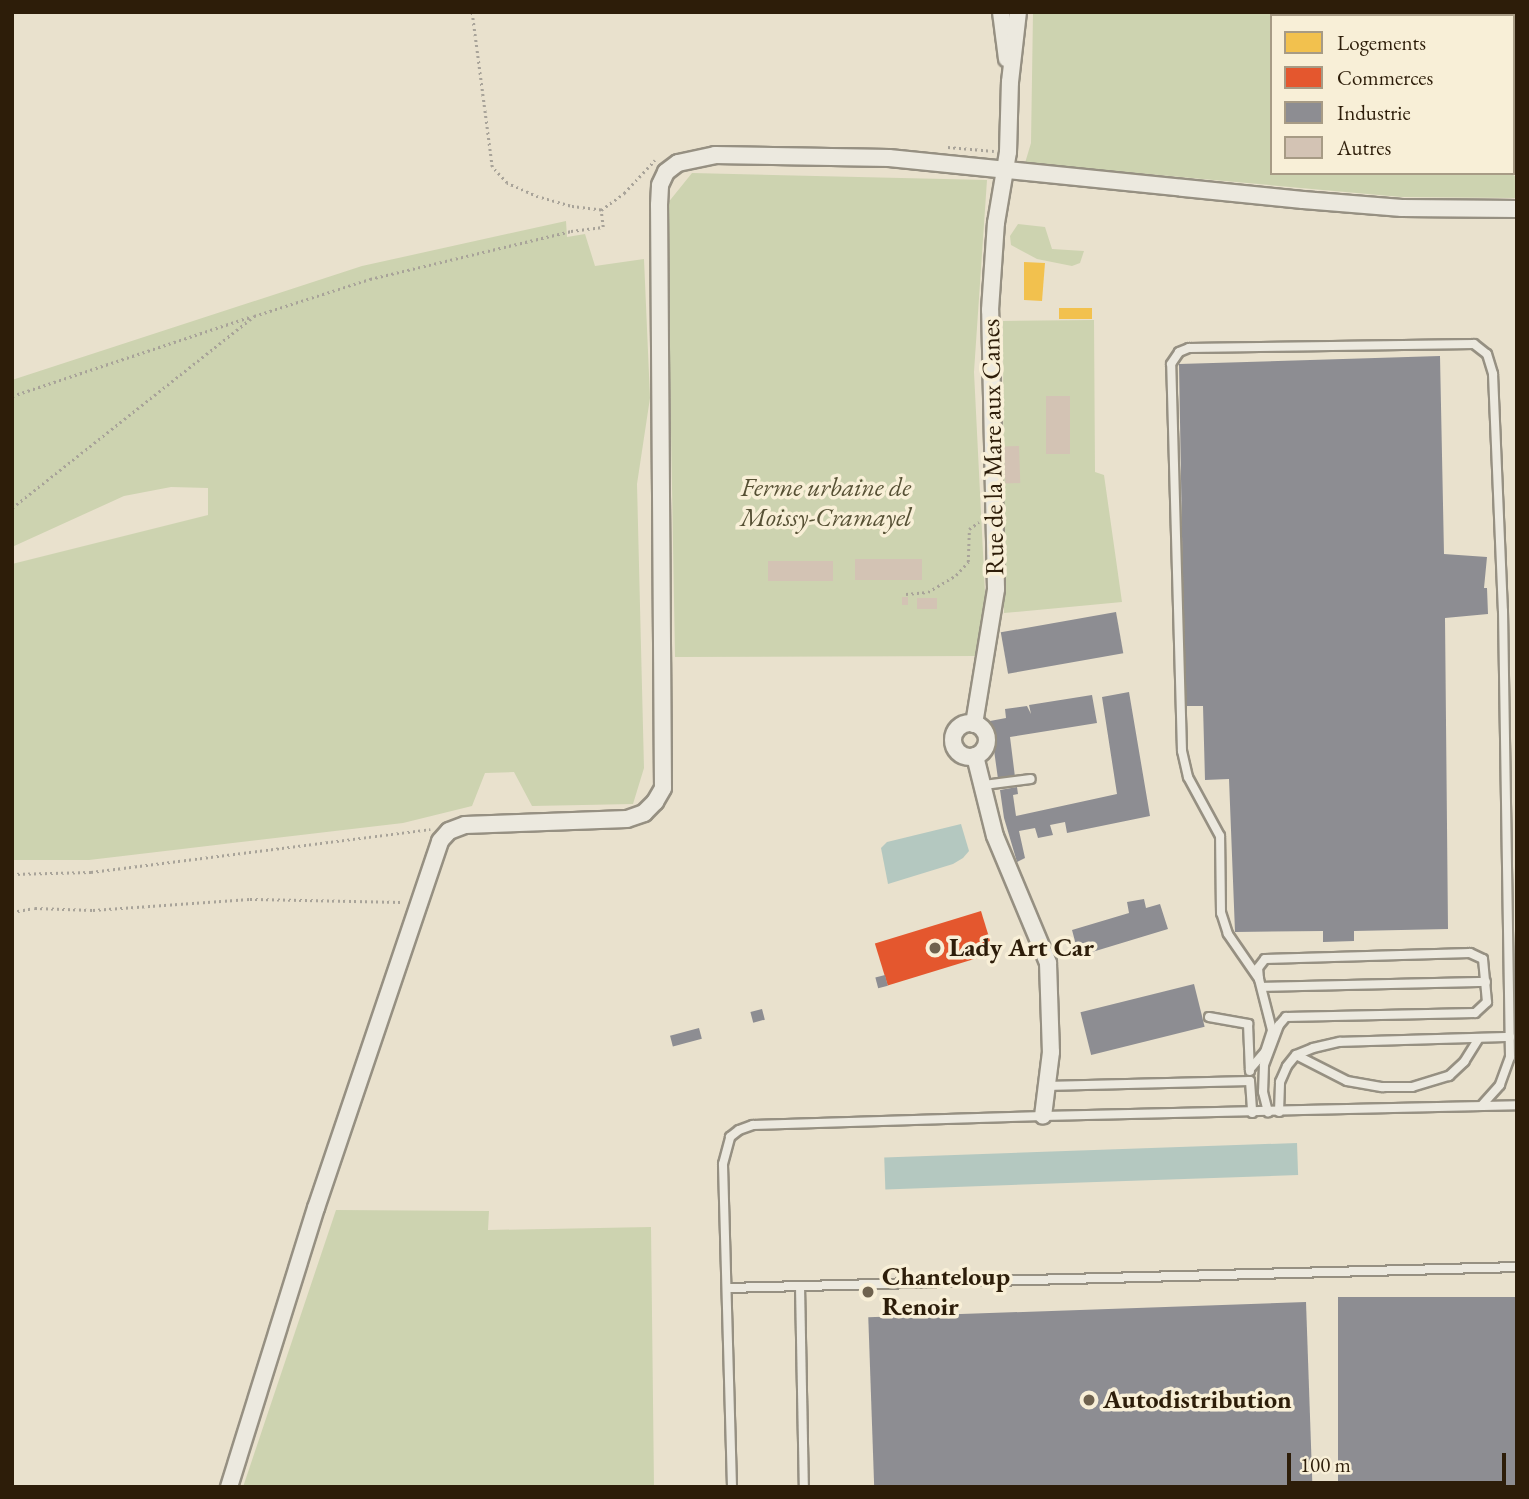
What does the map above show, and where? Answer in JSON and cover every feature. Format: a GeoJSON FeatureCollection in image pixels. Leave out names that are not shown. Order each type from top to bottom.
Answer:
{"type":"FeatureCollection","features":[{"type":"Feature","properties":{"kind":"street"},"geometry":{"type":"LineString","coordinates":[[1001,12],[1010,82]]}},
{"type":"Feature","properties":{"kind":"street"},"geometry":{"type":"LineString","coordinates":[[1010,82],[1018,12]]}},
{"type":"Feature","properties":{"kind":"street","name":"Rue de la Mare aux Canes"},"geometry":{"type":"LineString","coordinates":[[974,724],[992,628],[996,589],[990,310],[996,223],[1008,152],[1010,82]]}},
{"type":"Feature","properties":{"kind":"street"},"geometry":{"type":"LineString","coordinates":[[229,1487],[316,1208],[440,841],[449,831],[465,825],[627,819],[644,813],[656,802],[663,788],[659,205],[660,185],[666,173],[678,163],[715,155],[889,158],[1390,207],[1517,209]]}},
{"type":"Feature","properties":{"kind":"street"},"geometry":{"type":"LineString","coordinates":[[965,724],[974,724],[982,729],[986,737],[985,747],[975,756],[964,756],[953,744],[957,730],[965,724]]}},
{"type":"Feature","properties":{"kind":"street"},"geometry":{"type":"LineString","coordinates":[[975,756],[995,836],[1048,962],[1051,1052],[1043,1116]]}},
{"type":"Feature","properties":{"kind":"lane"},"geometry":{"type":"LineString","coordinates":[[1260,983],[1228,934],[1222,913],[1220,836],[1188,777],[1182,751],[1171,364],[1179,352],[1189,348],[1474,344],[1487,354],[1493,374],[1503,611],[1510,1037],[1508,1068],[1500,1084],[1481,1106]]}},
{"type":"Feature","properties":{"kind":"lane"},"geometry":{"type":"LineString","coordinates":[[984,785],[1031,779]]}},
{"type":"Feature","properties":{"kind":"lane"},"geometry":{"type":"LineString","coordinates":[[1250,1069],[1265,1052],[1272,1030],[1258,968],[1272,957],[1470,953],[1483,959],[1488,1002],[1475,1013],[1286,1017],[1279,1025],[1264,1065],[1263,1092],[1268,1112]]}},
{"type":"Feature","properties":{"kind":"lane"},"geometry":{"type":"LineString","coordinates":[[1260,983],[1486,982]]}},
{"type":"Feature","properties":{"kind":"lane"},"geometry":{"type":"LineString","coordinates":[[1209,1017],[1248,1024],[1252,1112]]}},
{"type":"Feature","properties":{"kind":"lane"},"geometry":{"type":"LineString","coordinates":[[1279,1112],[1280,1082],[1287,1066],[1296,1055],[1340,1042],[1510,1037]]}},
{"type":"Feature","properties":{"kind":"lane"},"geometry":{"type":"LineString","coordinates":[[1296,1055],[1347,1081],[1382,1087],[1412,1087],[1449,1076],[1464,1062],[1479,1038]]}},
{"type":"Feature","properties":{"kind":"lane"},"geometry":{"type":"LineString","coordinates":[[1045,1086],[1250,1081]]}},
{"type":"Feature","properties":{"kind":"lane"},"geometry":{"type":"LineString","coordinates":[[732,1487],[723,1164],[730,1137],[739,1130],[753,1125],[1517,1105]]}},
{"type":"Feature","properties":{"kind":"lane"},"geometry":{"type":"LineString","coordinates":[[728,1289],[1517,1268]]}},
{"type":"Feature","properties":{"kind":"lane"},"geometry":{"type":"LineString","coordinates":[[800,1286],[804,1487]]}},
{"type":"Feature","properties":{"kind":"path"},"geometry":{"type":"LineString","coordinates":[[12,396],[395,272],[571,231],[603,228],[601,210],[570,206],[538,197],[507,183],[492,167],[472,12]]}},
{"type":"Feature","properties":{"kind":"path"},"geometry":{"type":"LineString","coordinates":[[12,508],[254,316]]}},
{"type":"Feature","properties":{"kind":"path"},"geometry":{"type":"LineString","coordinates":[[906,594],[928,592],[956,575],[968,562],[969,529],[978,522],[996,520]]}},
{"type":"Feature","properties":{"kind":"path"},"geometry":{"type":"LineString","coordinates":[[12,874],[91,872],[439,828]]}},
{"type":"Feature","properties":{"kind":"path"},"geometry":{"type":"LineString","coordinates":[[12,912],[35,908],[93,910],[250,899],[420,902]]}},
{"type":"Feature","properties":{"kind":"green space"},"geometry":{"type":"Polygon","coordinates":[[[1033,12],[1292,12],[1294,14],[1270,14],[1270,175],[1513,175],[1517,178],[1517,198],[1401,197],[1025,163],[1031,143],[1033,12]]]}},
{"type":"Feature","properties":{"kind":"green space"},"geometry":{"type":"Polygon","coordinates":[[[1314,12],[1517,12],[1517,158],[1515,14],[1314,12]]]}},
{"type":"Feature","properties":{"kind":"green space","name":"Ferme urbaine de Moissy-Cramayel"},"geometry":{"type":"Polygon","coordinates":[[[692,173],[987,180],[974,372],[987,633],[976,656],[675,657],[667,204],[692,173]]]}},
{"type":"Feature","properties":{"kind":"green space"},"geometry":{"type":"Polygon","coordinates":[[[566,221],[567,237],[585,234],[595,266],[644,259],[650,398],[637,484],[644,768],[633,804],[532,806],[514,772],[485,773],[472,806],[403,823],[89,860],[12,860],[12,564],[208,515],[208,488],[171,487],[124,496],[12,547],[12,380],[362,266],[566,221]]]}},
{"type":"Feature","properties":{"kind":"green space"},"geometry":{"type":"Polygon","coordinates":[[[1018,224],[1045,227],[1052,249],[1084,251],[1080,263],[1072,266],[1037,259],[1011,245],[1010,236],[1018,224]]]}},
{"type":"Feature","properties":{"kind":"green space"},"geometry":{"type":"Polygon","coordinates":[[[1094,320],[1095,472],[1104,475],[1122,602],[1004,613],[1003,321],[1094,320]]]}},
{"type":"Feature","properties":{"kind":"green space"},"geometry":{"type":"Polygon","coordinates":[[[336,1210],[489,1211],[488,1230],[651,1227],[654,1487],[243,1487],[336,1210]]]}},
{"type":"Feature","properties":{"kind":"shaded area"},"geometry":{"type":"Polygon","coordinates":[[[961,824],[969,851],[963,858],[953,864],[888,884],[881,848],[887,842],[961,824]]]}},
{"type":"Feature","properties":{"kind":"shaded area"},"geometry":{"type":"Polygon","coordinates":[[[1297,1143],[1298,1175],[885,1189],[884,1157],[1297,1143]]]}},
{"type":"Feature","properties":{"kind":"building: Logements"},"geometry":{"type":"Polygon","coordinates":[[[1024,262],[1045,263],[1042,301],[1024,300],[1024,262]]]}},
{"type":"Feature","properties":{"kind":"building: Logements"},"geometry":{"type":"Polygon","coordinates":[[[1059,308],[1092,308],[1092,319],[1059,319],[1059,308]]]}},
{"type":"Feature","properties":{"kind":"building: Commerces"},"geometry":{"type":"Polygon","coordinates":[[[981,911],[994,953],[888,986],[875,943],[981,911]]]}},
{"type":"Feature","properties":{"kind":"building: Industrie"},"geometry":{"type":"Polygon","coordinates":[[[1440,356],[1444,554],[1487,557],[1484,588],[1487,588],[1488,614],[1445,618],[1448,929],[1354,931],[1354,941],[1323,942],[1323,931],[1235,932],[1229,779],[1205,780],[1203,706],[1185,706],[1179,364],[1440,356]]]}},
{"type":"Feature","properties":{"kind":"building: Industrie"},"geometry":{"type":"Polygon","coordinates":[[[1116,612],[1123,653],[1008,674],[1001,632],[1116,612]]]}},
{"type":"Feature","properties":{"kind":"building: Industrie"},"geometry":{"type":"Polygon","coordinates":[[[1129,692],[1150,816],[1067,833],[1065,822],[1050,825],[1053,835],[1038,838],[1035,828],[1019,831],[1025,858],[1017,862],[1004,818],[1000,790],[1017,787],[1018,794],[1013,795],[1016,816],[1117,794],[1102,697],[1129,692]]]}},
{"type":"Feature","properties":{"kind":"building: Industrie"},"geometry":{"type":"Polygon","coordinates":[[[1092,695],[1097,723],[1010,737],[1015,777],[998,779],[990,721],[1006,718],[1005,709],[1027,706],[1031,714],[1029,705],[1092,695]]]}},
{"type":"Feature","properties":{"kind":"building: Industrie"},"geometry":{"type":"Polygon","coordinates":[[[1144,899],[1146,908],[1160,904],[1168,929],[1079,956],[1072,930],[1129,913],[1127,902],[1144,899]]]}},
{"type":"Feature","properties":{"kind":"building: Industrie"},"geometry":{"type":"Polygon","coordinates":[[[885,975],[888,986],[878,988],[875,978],[885,975]]]}},
{"type":"Feature","properties":{"kind":"building: Industrie"},"geometry":{"type":"Polygon","coordinates":[[[1194,984],[1205,1027],[1091,1055],[1080,1012],[1194,984]]]}},
{"type":"Feature","properties":{"kind":"building: Industrie"},"geometry":{"type":"Polygon","coordinates":[[[762,1009],[765,1020],[753,1023],[750,1012],[762,1009]]]}},
{"type":"Feature","properties":{"kind":"building: Industrie"},"geometry":{"type":"Polygon","coordinates":[[[699,1028],[702,1039],[673,1046],[670,1036],[699,1028]]]}},
{"type":"Feature","properties":{"kind":"building: Industrie"},"geometry":{"type":"Polygon","coordinates":[[[1338,1297],[1517,1297],[1517,1487],[1338,1487],[1338,1297]]]}},
{"type":"Feature","properties":{"kind":"building: Industrie","name":"Autodistribution"},"geometry":{"type":"Polygon","coordinates":[[[1306,1302],[1312,1487],[874,1487],[868,1317],[1306,1302]]]}},
{"type":"Feature","properties":{"kind":"building: Autres"},"geometry":{"type":"Polygon","coordinates":[[[1046,396],[1070,396],[1070,454],[1046,454],[1046,396]]]}},
{"type":"Feature","properties":{"kind":"building: Autres"},"geometry":{"type":"Polygon","coordinates":[[[1019,446],[1020,483],[1005,484],[1004,447],[1019,446]]]}},
{"type":"Feature","properties":{"kind":"building: Autres"},"geometry":{"type":"Polygon","coordinates":[[[855,559],[922,559],[922,580],[855,580],[855,559]]]}},
{"type":"Feature","properties":{"kind":"building: Autres"},"geometry":{"type":"Polygon","coordinates":[[[768,561],[833,561],[833,581],[768,581],[768,561]]]}},
{"type":"Feature","properties":{"kind":"building: Autres"},"geometry":{"type":"Polygon","coordinates":[[[902,597],[908,597],[908,605],[902,605],[902,597]]]}},
{"type":"Feature","properties":{"kind":"building: Autres"},"geometry":{"type":"Polygon","coordinates":[[[917,598],[937,598],[937,609],[917,609],[917,598]]]}},
{"type":"Feature","properties":{"kind":"place","name":"Lady Art Car"},"geometry":{"type":"Point","coordinates":[935,948]}},
{"type":"Feature","properties":{"kind":"place","name":"Chanteloup Renoir"},"geometry":{"type":"Point","coordinates":[868,1292]}},
{"type":"Feature","properties":{"kind":"place","name":"Autodistribution"},"geometry":{"type":"Point","coordinates":[1089,1400]}}]}
